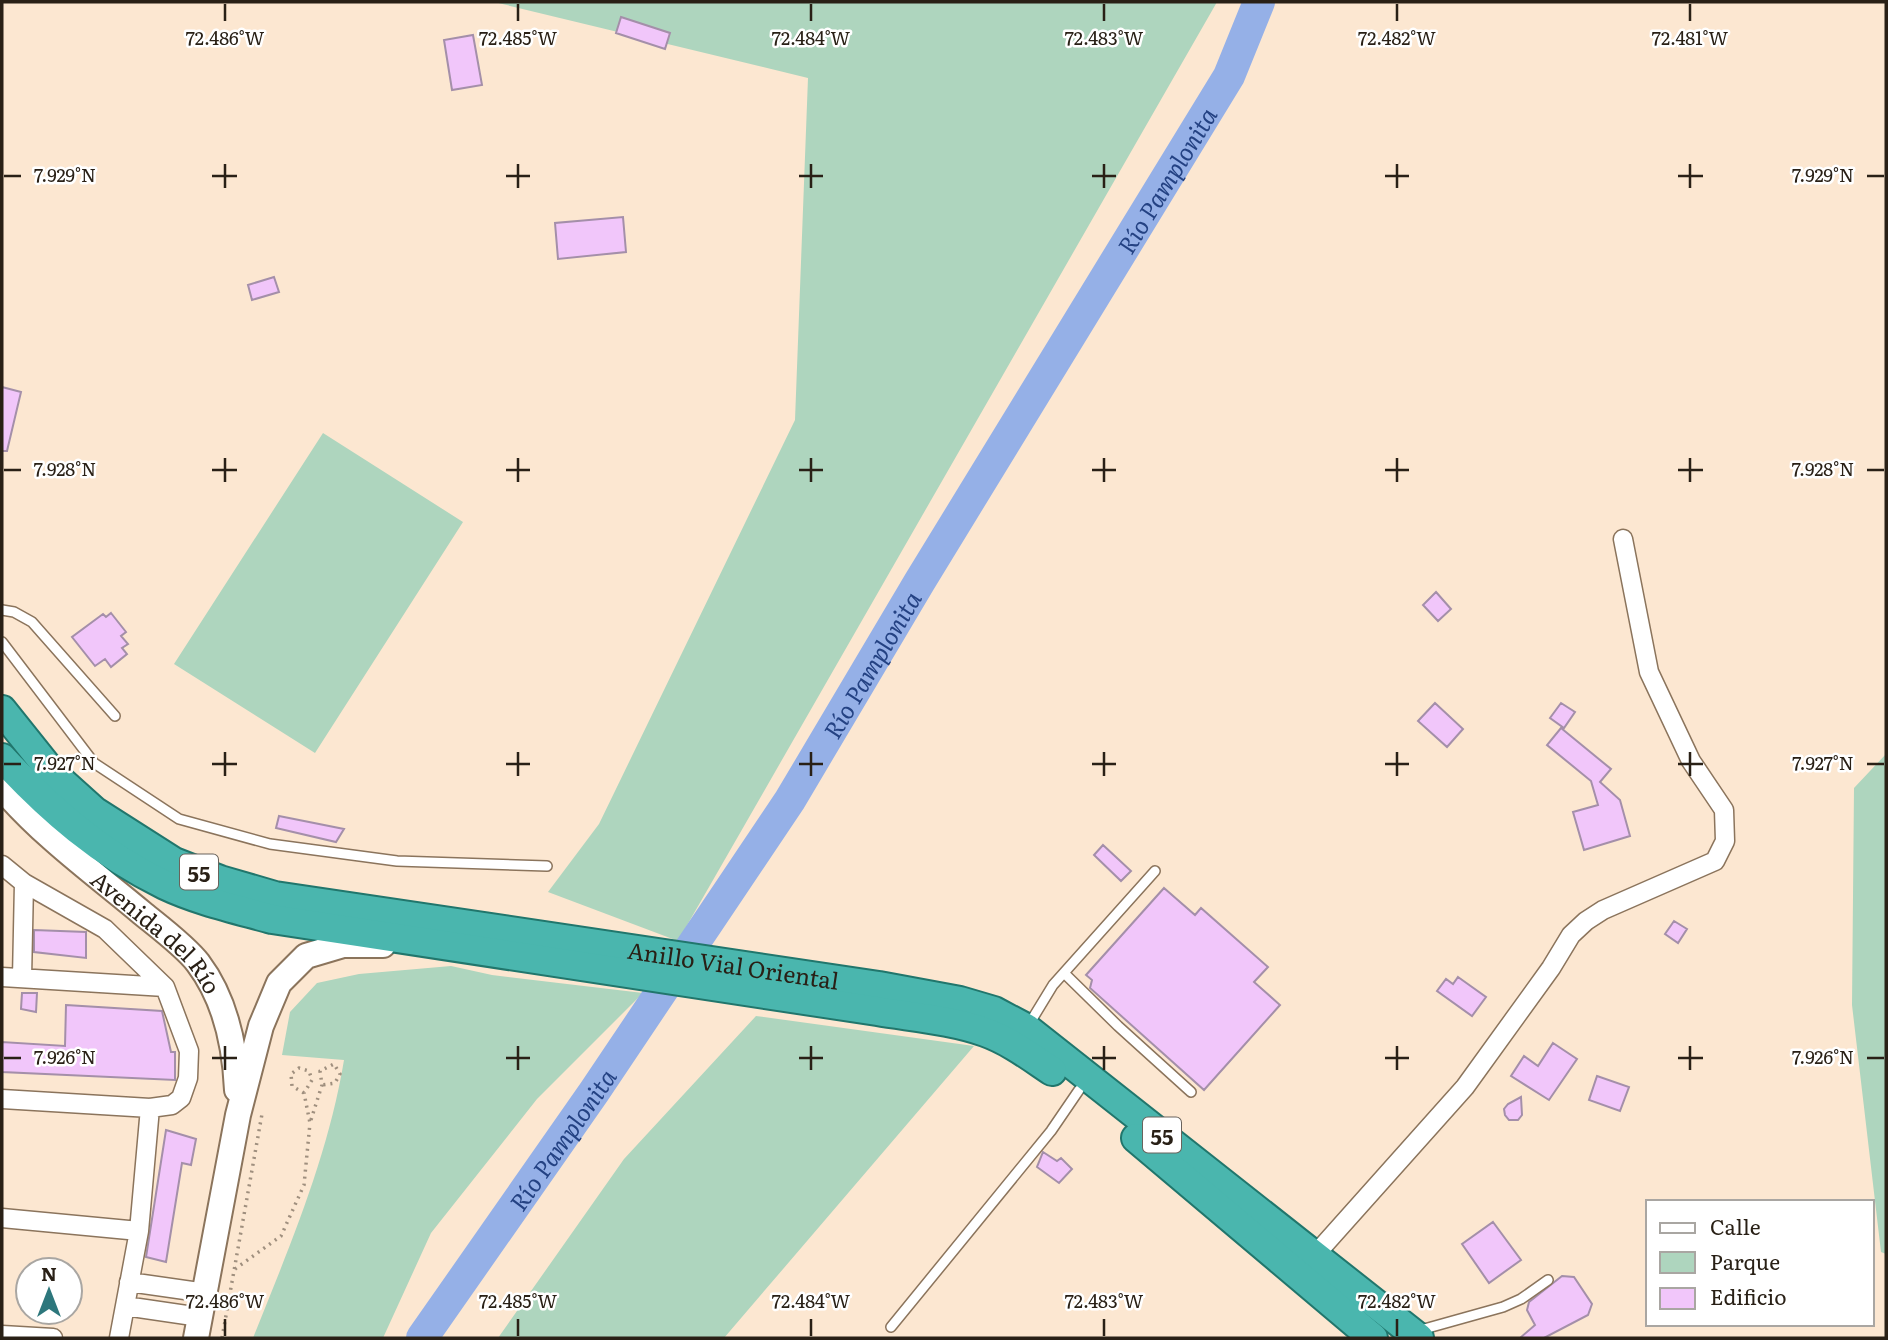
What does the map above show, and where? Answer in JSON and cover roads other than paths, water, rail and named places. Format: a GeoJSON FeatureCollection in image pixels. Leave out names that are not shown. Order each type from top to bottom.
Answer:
{"type":"FeatureCollection","features":[{"type":"Feature","properties":{"kind":"highway","name":"Anillo Vial Oriental"},"geometry":{"type":"LineString","coordinates":[[2,710],[54,775],[94,811],[174,862],[220,880],[275,896],[447,938]]}},
{"type":"Feature","properties":{"kind":"highway","name":"Anillo Vial Oriental"},"geometry":{"type":"LineString","coordinates":[[2,758],[36,795],[86,838],[165,885],[212,903],[272,919],[447,938],[878,998],[960,1000],[994,1011],[1026,1028],[1415,1336]]}},
{"type":"Feature","properties":{"kind":"highway","name":"Anillo Vial Oriental"},"geometry":{"type":"LineString","coordinates":[[878,998],[985,1032],[1017,1047],[1079,1090],[1373,1338]]}},
{"type":"Feature","properties":{"kind":"main road","name":"Avenida del Río"},"geometry":{"type":"LineString","coordinates":[[2,788],[20,810],[198,962],[226,1013],[236,1066],[238,1115]]}},
{"type":"Feature","properties":{"kind":"main road","name":"Avenida del Río"},"geometry":{"type":"LineString","coordinates":[[198,1328],[238,1115],[261,1026],[279,983],[306,956],[343,945],[447,938]]}},
{"type":"Feature","properties":{"kind":"street"},"geometry":{"type":"LineString","coordinates":[[1315,1255],[1465,1087],[1551,968],[1571,935],[1603,910],[1715,861],[1726,841],[1724,810],[1690,761],[1649,672],[1623,539]]}},
{"type":"Feature","properties":{"kind":"street"},"geometry":{"type":"LineString","coordinates":[[2,864],[24,883],[105,929],[165,987],[190,1051],[187,1088],[181,1098],[172,1105],[150,1108],[2,1099]]}},
{"type":"Feature","properties":{"kind":"street"},"geometry":{"type":"LineString","coordinates":[[22,978],[24,883]]}},
{"type":"Feature","properties":{"kind":"street"},"geometry":{"type":"LineString","coordinates":[[2,977],[165,987]]}},
{"type":"Feature","properties":{"kind":"street"},"geometry":{"type":"LineString","coordinates":[[119,1338],[139,1231],[150,1108]]}},
{"type":"Feature","properties":{"kind":"street"},"geometry":{"type":"LineString","coordinates":[[2,1218],[139,1231]]}},
{"type":"Feature","properties":{"kind":"street"},"geometry":{"type":"LineString","coordinates":[[129,1282],[206,1293]]}},
{"type":"Feature","properties":{"kind":"street"},"geometry":{"type":"LineString","coordinates":[[125,1306],[198,1328]]}},
{"type":"Feature","properties":{"kind":"street"},"geometry":{"type":"LineString","coordinates":[[2,1335],[54,1338]]}},
{"type":"Feature","properties":{"kind":"lane"},"geometry":{"type":"LineString","coordinates":[[2,610],[14,612],[32,622],[115,716]]}},
{"type":"Feature","properties":{"kind":"lane"},"geometry":{"type":"LineString","coordinates":[[2,642],[94,763],[179,819],[270,844],[397,862],[547,866]]}},
{"type":"Feature","properties":{"kind":"lane"},"geometry":{"type":"LineString","coordinates":[[1026,1028],[1053,985],[1155,871]]}},
{"type":"Feature","properties":{"kind":"lane"},"geometry":{"type":"LineString","coordinates":[[1064,974],[1191,1092]]}},
{"type":"Feature","properties":{"kind":"lane"},"geometry":{"type":"LineString","coordinates":[[891,1327],[1051,1131],[1079,1090]]}},
{"type":"Feature","properties":{"kind":"lane"},"geometry":{"type":"LineString","coordinates":[[1415,1336],[1503,1307],[1521,1299],[1548,1280]]}},
{"type":"Feature","properties":{"kind":"waterway","name":"Río Pamplonita"},"geometry":{"type":"LineString","coordinates":[[422,1338],[594,1092],[790,800],[920,581],[1229,76],[1259,2]]}}]}
